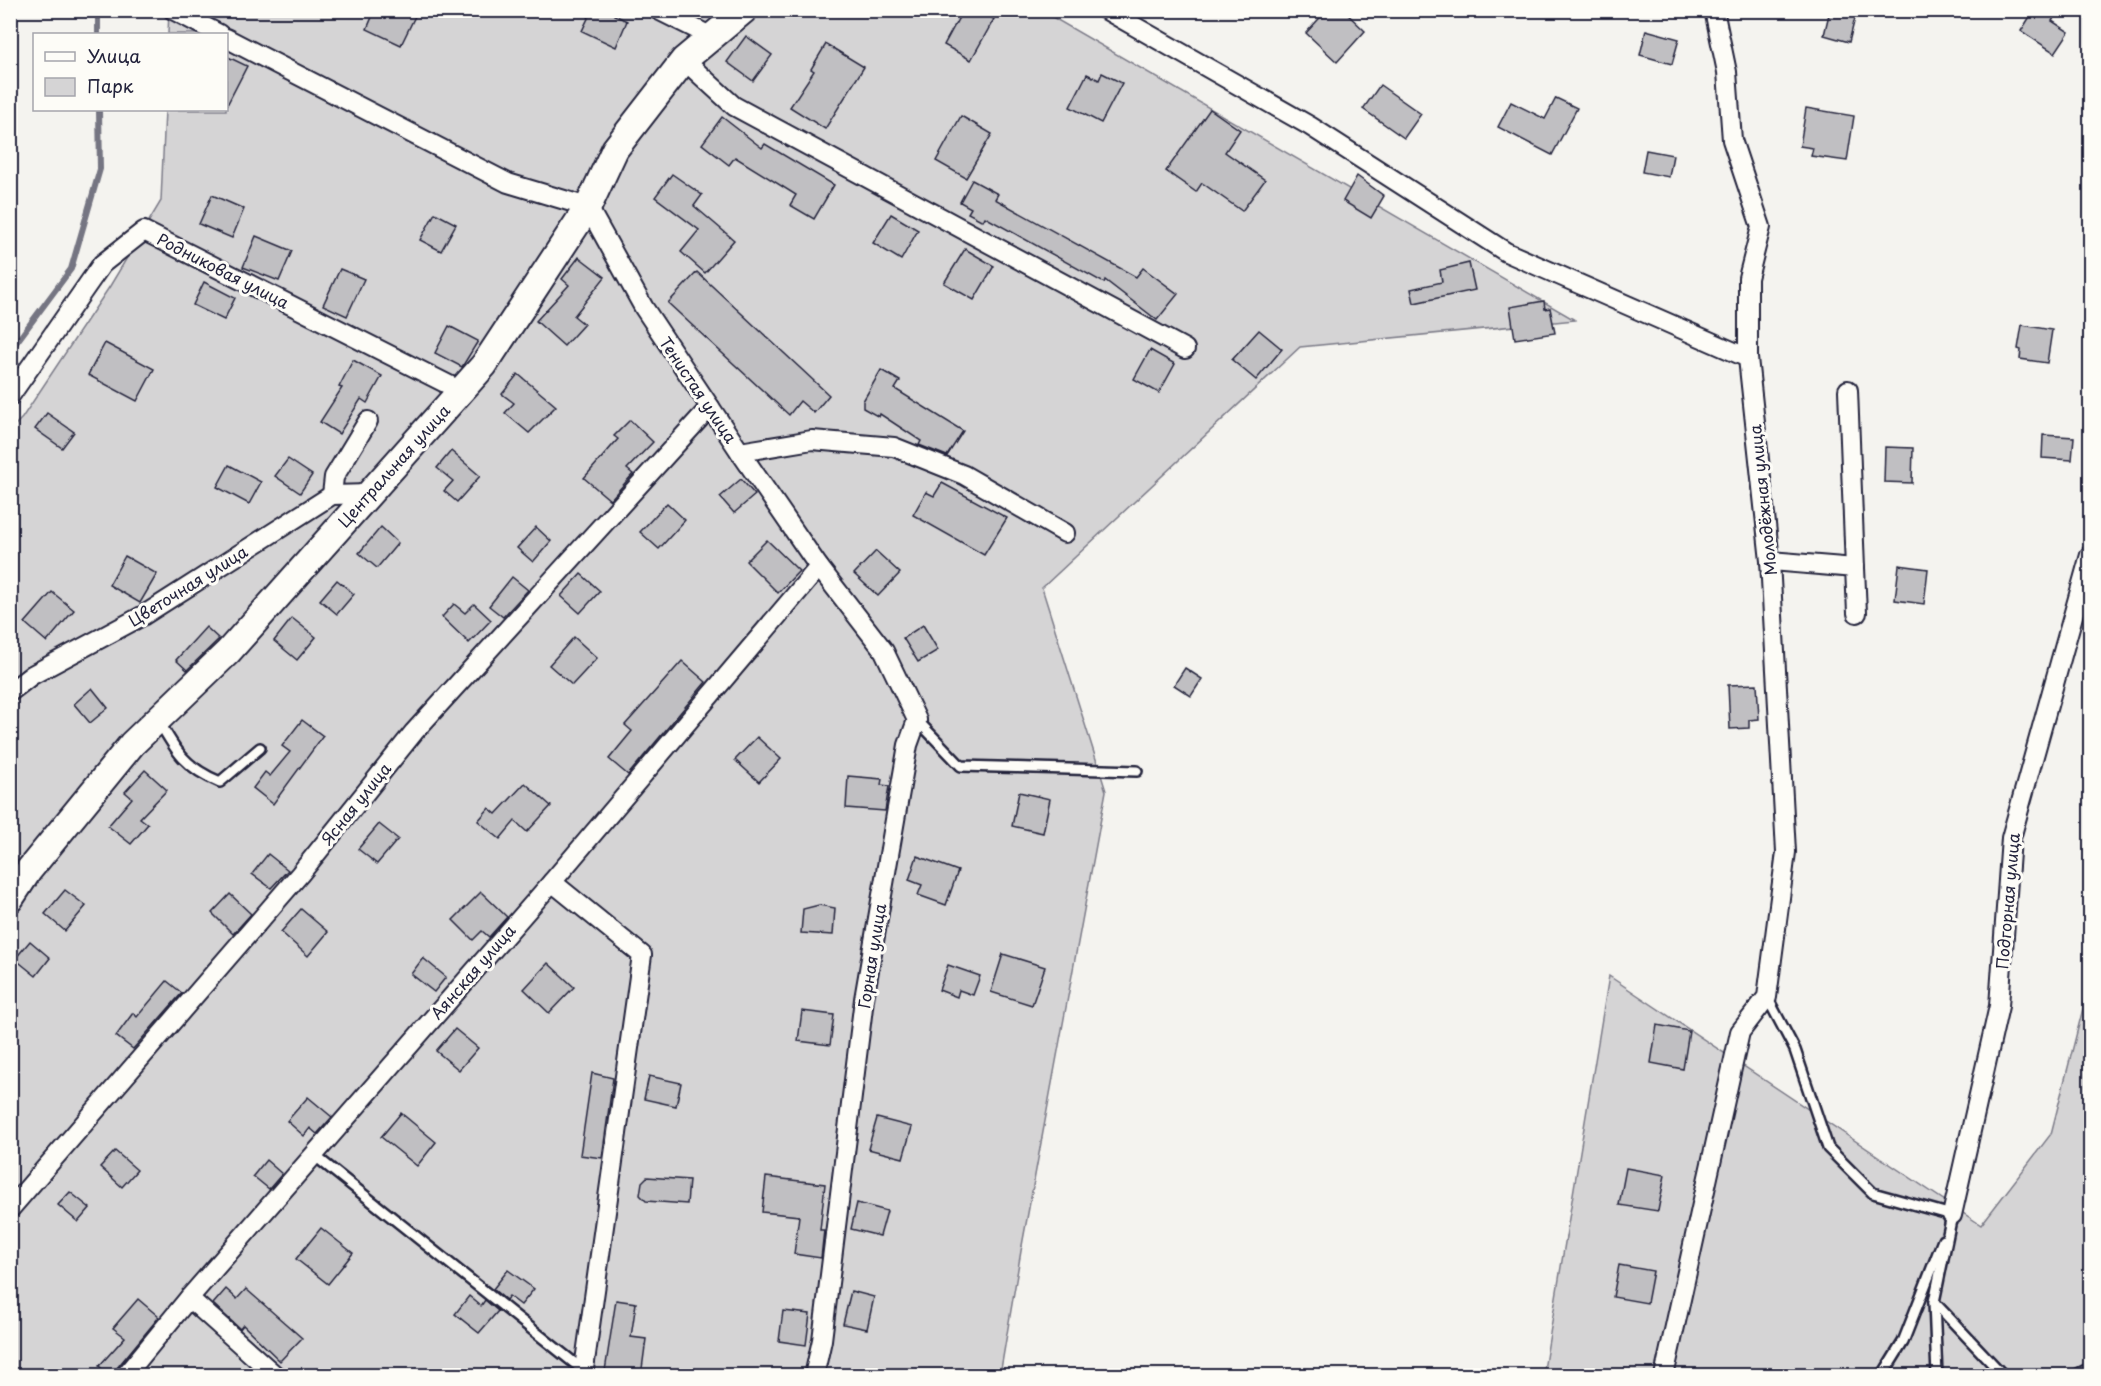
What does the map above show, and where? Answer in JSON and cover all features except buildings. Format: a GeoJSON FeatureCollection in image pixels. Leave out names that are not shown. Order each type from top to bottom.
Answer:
{"type":"FeatureCollection","features":[{"type":"Feature","properties":{"kind":"main road","name":"Центральная улица"},"geometry":{"type":"LineString","coordinates":[[10,899],[29,870],[132,744],[228,652],[484,365],[588,207],[615,149],[684,60],[744,10]]}},
{"type":"Feature","properties":{"kind":"street"},"geometry":{"type":"LineString","coordinates":[[173,10],[217,33]]}},
{"type":"Feature","properties":{"kind":"street"},"geometry":{"type":"LineString","coordinates":[[658,10],[712,37]]}},
{"type":"Feature","properties":{"kind":"street"},"geometry":{"type":"LineString","coordinates":[[1106,10],[1310,126],[1506,252],[1748,358]]}},
{"type":"Feature","properties":{"kind":"street","name":"Молодёжная улица"},"geometry":{"type":"LineString","coordinates":[[1714,10],[1727,72],[1732,140],[1761,227],[1748,278],[1748,358],[1770,561],[1786,852],[1767,997]]}},
{"type":"Feature","properties":{"kind":"street"},"geometry":{"type":"LineString","coordinates":[[228,39],[508,183],[588,207]]}},
{"type":"Feature","properties":{"kind":"street"},"geometry":{"type":"LineString","coordinates":[[684,60],[734,106],[1185,349]]}},
{"type":"Feature","properties":{"kind":"street","name":"Тенистая улица"},"geometry":{"type":"LineString","coordinates":[[588,207],[644,308],[819,567]]}},
{"type":"Feature","properties":{"kind":"street","name":"Родниковая улица"},"geometry":{"type":"LineString","coordinates":[[10,396],[102,264],[144,231],[461,391]]}},
{"type":"Feature","properties":{"kind":"street"},"geometry":{"type":"LineString","coordinates":[[1848,390],[1857,614]]}},
{"type":"Feature","properties":{"kind":"street","name":"Ясная улица"},"geometry":{"type":"LineString","coordinates":[[10,1209],[300,874],[414,732],[710,407]]}},
{"type":"Feature","properties":{"kind":"street"},"geometry":{"type":"LineString","coordinates":[[368,421],[334,477],[332,495],[369,494]]}},
{"type":"Feature","properties":{"kind":"street"},"geometry":{"type":"LineString","coordinates":[[740,452],[812,440],[894,447],[964,475],[1065,534]]}},
{"type":"Feature","properties":{"kind":"street","name":"Цветочная улица"},"geometry":{"type":"LineString","coordinates":[[10,692],[32,675],[144,615],[332,495]]}},
{"type":"Feature","properties":{"kind":"street","name":"Подгорная улица"},"geometry":{"type":"LineString","coordinates":[[1952,1215],[1999,1006],[2011,838],[2091,555]]}},
{"type":"Feature","properties":{"kind":"street"},"geometry":{"type":"LineString","coordinates":[[1770,561],[1855,568]]}},
{"type":"Feature","properties":{"kind":"street"},"geometry":{"type":"LineString","coordinates":[[819,567],[884,651],[917,720]]}},
{"type":"Feature","properties":{"kind":"street","name":"Аянская улица"},"geometry":{"type":"LineString","coordinates":[[125,1376],[189,1298],[552,882],[819,567]]}},
{"type":"Feature","properties":{"kind":"street","name":"Горная улица"},"geometry":{"type":"LineString","coordinates":[[814,1376],[822,1340],[864,999],[908,745],[917,720]]}},
{"type":"Feature","properties":{"kind":"street"},"geometry":{"type":"LineString","coordinates":[[552,882],[642,955],[583,1373]]}},
{"type":"Feature","properties":{"kind":"street"},"geometry":{"type":"LineString","coordinates":[[1664,1376],[1740,1032],[1767,997]]}},
{"type":"Feature","properties":{"kind":"street"},"geometry":{"type":"LineString","coordinates":[[189,1298],[276,1376]]}},
{"type":"Feature","properties":{"kind":"lane"},"geometry":{"type":"LineString","coordinates":[[158,719],[176,752],[200,774],[220,782],[260,748]]}},
{"type":"Feature","properties":{"kind":"lane"},"geometry":{"type":"LineString","coordinates":[[917,720],[961,766],[1137,771]]}},
{"type":"Feature","properties":{"kind":"lane"},"geometry":{"type":"LineString","coordinates":[[1767,997],[1795,1050],[1828,1148],[1873,1193],[1952,1215]]}},
{"type":"Feature","properties":{"kind":"lane"},"geometry":{"type":"LineString","coordinates":[[314,1155],[583,1373]]}},
{"type":"Feature","properties":{"kind":"lane"},"geometry":{"type":"LineString","coordinates":[[1936,1376],[1934,1302],[1952,1215]]}},
{"type":"Feature","properties":{"kind":"lane"},"geometry":{"type":"LineString","coordinates":[[1882,1376],[1903,1342],[1952,1215]]}},
{"type":"Feature","properties":{"kind":"lane"},"geometry":{"type":"LineString","coordinates":[[1934,1302],[2004,1376]]}},
{"type":"Feature","properties":{"kind":"lane"},"geometry":{"type":"LineString","coordinates":[[2074,1376],[2091,1368]]}},
{"type":"Feature","properties":{"kind":"green space"},"geometry":{"type":"Polygon","coordinates":[[[169,11],[1042,11],[1575,320],[1300,347],[1042,588],[1106,791],[1000,1375],[11,1376],[11,429],[22,418],[110,286],[161,201],[165,111],[228,111],[228,33],[168,33],[169,11]]]}},
{"type":"Feature","properties":{"kind":"green space"},"geometry":{"type":"Polygon","coordinates":[[[1609,976],[1981,1225],[2051,1134],[2090,981],[2090,1375],[1543,1376],[1609,976]]]}},
{"type":"Feature","properties":{"kind":"waterway"},"geometry":{"type":"LineString","coordinates":[[98,10],[98,33]]}},
{"type":"Feature","properties":{"kind":"waterway"},"geometry":{"type":"LineString","coordinates":[[10,351],[71,269],[100,169],[99,111]]}}]}
